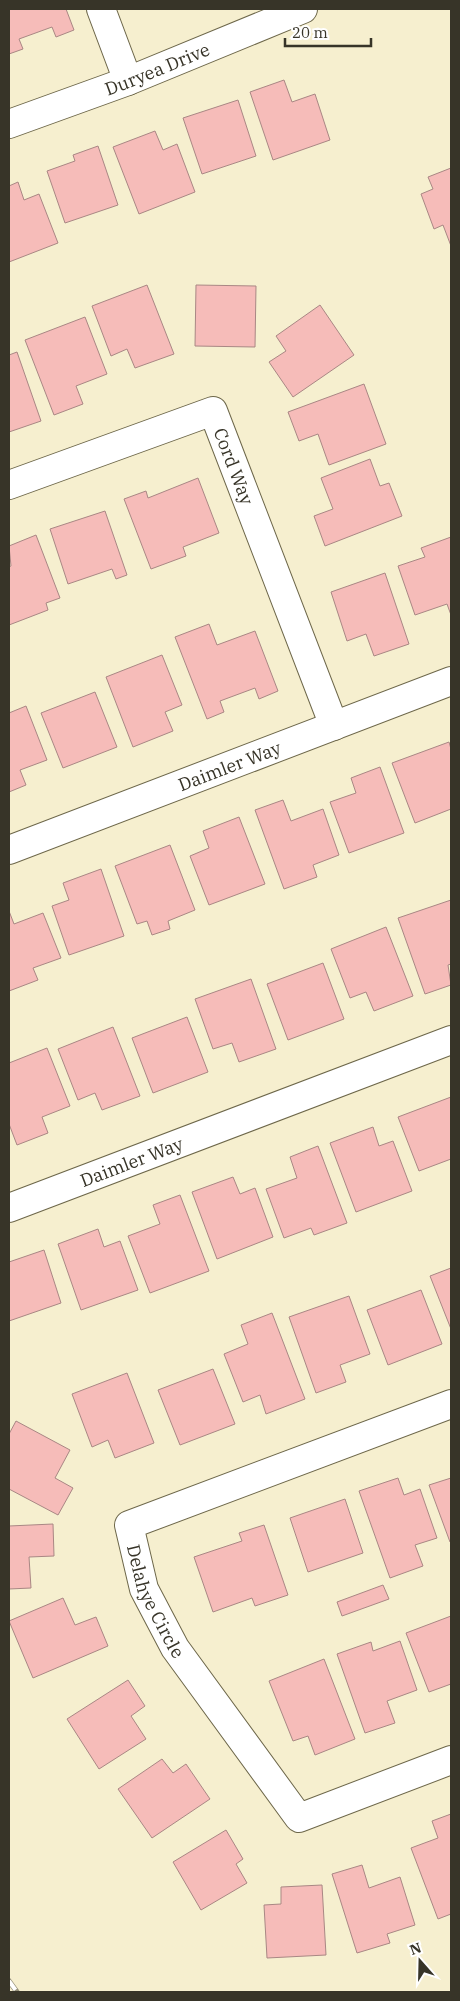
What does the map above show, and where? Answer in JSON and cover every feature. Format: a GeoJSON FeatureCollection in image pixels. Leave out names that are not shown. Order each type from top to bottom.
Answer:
{"type":"FeatureCollection","features":[{"type":"Feature","properties":{"kind":"street"},"geometry":{"type":"LineString","coordinates":[[101,9],[128,81]]}},
{"type":"Feature","properties":{"kind":"street","name":"Duryea Drive"},"geometry":{"type":"LineString","coordinates":[[9,124],[128,81],[303,9]]}},
{"type":"Feature","properties":{"kind":"street","name":"Cord Way"},"geometry":{"type":"LineString","coordinates":[[9,486],[213,411],[334,726]]}},
{"type":"Feature","properties":{"kind":"street","name":"Daimler Way"},"geometry":{"type":"LineString","coordinates":[[9,850],[451,681]]}},
{"type":"Feature","properties":{"kind":"street","name":"Daimler Way"},"geometry":{"type":"LineString","coordinates":[[9,1208],[451,1040]]}},
{"type":"Feature","properties":{"kind":"street","name":"Delahye Circle"},"geometry":{"type":"LineString","coordinates":[[451,1404],[129,1525],[144,1590],[170,1641],[299,1818],[451,1760]]}},
{"type":"Feature","properties":{"kind":"building"},"geometry":{"type":"Polygon","coordinates":[[[9,9],[66,9],[74,30],[56,37],[52,27],[19,39],[23,49],[9,54],[9,9]]]}},
{"type":"Feature","properties":{"kind":"building"},"geometry":{"type":"Polygon","coordinates":[[[284,80],[292,102],[315,94],[330,140],[273,160],[250,92],[284,80]]]}},
{"type":"Feature","properties":{"kind":"building"},"geometry":{"type":"Polygon","coordinates":[[[238,100],[256,156],[202,174],[183,118],[238,100]]]}},
{"type":"Feature","properties":{"kind":"building"},"geometry":{"type":"Polygon","coordinates":[[[155,131],[163,150],[177,144],[195,192],[139,214],[113,147],[155,131]]]}},
{"type":"Feature","properties":{"kind":"building"},"geometry":{"type":"Polygon","coordinates":[[[98,146],[118,205],[65,223],[47,171],[75,161],[73,155],[98,146]]]}},
{"type":"Feature","properties":{"kind":"building"},"geometry":{"type":"Polygon","coordinates":[[[451,168],[451,246],[443,225],[434,229],[421,194],[433,189],[428,177],[451,168]]]}},
{"type":"Feature","properties":{"kind":"building"},"geometry":{"type":"Polygon","coordinates":[[[18,182],[24,200],[39,194],[58,243],[9,262],[9,186],[18,182]]]}},
{"type":"Feature","properties":{"kind":"building"},"geometry":{"type":"Polygon","coordinates":[[[147,285],[174,354],[135,368],[127,349],[111,356],[92,306],[147,285]]]}},
{"type":"Feature","properties":{"kind":"building"},"geometry":{"type":"Polygon","coordinates":[[[196,285],[256,286],[255,347],[195,346],[196,285]]]}},
{"type":"Feature","properties":{"kind":"building"},"geometry":{"type":"Polygon","coordinates":[[[320,305],[354,355],[293,397],[269,362],[286,351],[276,336],[320,305]]]}},
{"type":"Feature","properties":{"kind":"building"},"geometry":{"type":"Polygon","coordinates":[[[85,317],[107,374],[76,386],[83,404],[54,415],[25,340],[85,317]]]}},
{"type":"Feature","properties":{"kind":"building"},"geometry":{"type":"Polygon","coordinates":[[[17,352],[41,421],[9,432],[9,355],[17,352]]]}},
{"type":"Feature","properties":{"kind":"building"},"geometry":{"type":"Polygon","coordinates":[[[364,384],[386,444],[329,465],[318,434],[299,441],[288,412],[364,384]]]}},
{"type":"Feature","properties":{"kind":"building"},"geometry":{"type":"Polygon","coordinates":[[[370,459],[380,486],[389,483],[402,516],[325,546],[314,516],[333,509],[321,478],[370,459]]]}},
{"type":"Feature","properties":{"kind":"building"},"geometry":{"type":"Polygon","coordinates":[[[198,478],[219,533],[183,547],[186,556],[151,569],[124,499],[146,491],[148,498],[198,478]]]}},
{"type":"Feature","properties":{"kind":"building"},"geometry":{"type":"Polygon","coordinates":[[[105,511],[127,575],[116,579],[112,569],[68,584],[50,529],[105,511]]]}},
{"type":"Feature","properties":{"kind":"building"},"geometry":{"type":"Polygon","coordinates":[[[36,535],[60,598],[46,603],[48,610],[9,625],[9,567],[11,566],[9,546],[36,535]]]}},
{"type":"Feature","properties":{"kind":"building"},"geometry":{"type":"Polygon","coordinates":[[[451,537],[451,615],[447,604],[415,615],[398,566],[425,557],[421,548],[451,537]]]}},
{"type":"Feature","properties":{"kind":"building"},"geometry":{"type":"Polygon","coordinates":[[[385,573],[409,644],[374,656],[366,634],[347,641],[331,592],[385,573]]]}},
{"type":"Feature","properties":{"kind":"building"},"geometry":{"type":"Polygon","coordinates":[[[209,624],[217,645],[255,631],[278,691],[259,699],[255,688],[220,701],[224,712],[207,719],[175,637],[209,624]]]}},
{"type":"Feature","properties":{"kind":"building"},"geometry":{"type":"Polygon","coordinates":[[[162,655],[182,705],[165,712],[173,731],[133,747],[106,677],[162,655]]]}},
{"type":"Feature","properties":{"kind":"building"},"geometry":{"type":"Polygon","coordinates":[[[95,692],[117,747],[63,768],[41,713],[95,692]]]}},
{"type":"Feature","properties":{"kind":"building"},"geometry":{"type":"Polygon","coordinates":[[[26,706],[47,760],[20,770],[26,785],[9,792],[9,713],[26,706]]]}},
{"type":"Feature","properties":{"kind":"building"},"geometry":{"type":"Polygon","coordinates":[[[449,742],[451,749],[451,809],[415,823],[392,763],[449,742]]]}},
{"type":"Feature","properties":{"kind":"building"},"geometry":{"type":"Polygon","coordinates":[[[380,767],[404,833],[349,853],[330,802],[356,793],[351,778],[380,767]]]}},
{"type":"Feature","properties":{"kind":"building"},"geometry":{"type":"Polygon","coordinates":[[[283,800],[291,821],[323,809],[339,855],[313,865],[317,877],[284,889],[255,810],[283,800]]]}},
{"type":"Feature","properties":{"kind":"building"},"geometry":{"type":"Polygon","coordinates":[[[239,817],[265,884],[209,905],[190,856],[209,848],[203,831],[239,817]]]}},
{"type":"Feature","properties":{"kind":"building"},"geometry":{"type":"Polygon","coordinates":[[[170,845],[195,910],[168,921],[170,929],[152,935],[147,921],[137,924],[115,866],[170,845]]]}},
{"type":"Feature","properties":{"kind":"building"},"geometry":{"type":"Polygon","coordinates":[[[101,869],[124,936],[69,955],[52,906],[69,900],[63,883],[101,869]]]}},
{"type":"Feature","properties":{"kind":"building"},"geometry":{"type":"Polygon","coordinates":[[[451,900],[451,964],[448,965],[451,985],[425,994],[398,918],[451,900]]]}},
{"type":"Feature","properties":{"kind":"building"},"geometry":{"type":"Polygon","coordinates":[[[9,911],[14,924],[43,913],[61,958],[33,968],[38,980],[9,991],[9,911]]]}},
{"type":"Feature","properties":{"kind":"building"},"geometry":{"type":"Polygon","coordinates":[[[386,927],[413,996],[374,1011],[366,992],[350,998],[331,949],[386,927]]]}},
{"type":"Feature","properties":{"kind":"building"},"geometry":{"type":"Polygon","coordinates":[[[323,963],[344,1019],[288,1040],[267,984],[323,963]]]}},
{"type":"Feature","properties":{"kind":"building"},"geometry":{"type":"Polygon","coordinates":[[[251,979],[276,1049],[239,1062],[232,1043],[213,1049],[195,999],[251,979]]]}},
{"type":"Feature","properties":{"kind":"building"},"geometry":{"type":"Polygon","coordinates":[[[187,1017],[208,1072],[153,1093],[132,1038],[187,1017]]]}},
{"type":"Feature","properties":{"kind":"building"},"geometry":{"type":"Polygon","coordinates":[[[113,1027],[140,1096],[102,1110],[95,1093],[78,1100],[58,1049],[113,1027]]]}},
{"type":"Feature","properties":{"kind":"building"},"geometry":{"type":"Polygon","coordinates":[[[47,1048],[70,1106],[42,1117],[48,1133],[17,1145],[9,1124],[9,1063],[47,1048]]]}},
{"type":"Feature","properties":{"kind":"building"},"geometry":{"type":"Polygon","coordinates":[[[451,1097],[451,1159],[419,1171],[398,1117],[451,1097]]]}},
{"type":"Feature","properties":{"kind":"building"},"geometry":{"type":"Polygon","coordinates":[[[373,1127],[379,1146],[393,1141],[412,1191],[356,1212],[330,1143],[373,1127]]]}},
{"type":"Feature","properties":{"kind":"building"},"geometry":{"type":"Polygon","coordinates":[[[318,1146],[347,1223],[314,1235],[311,1228],[284,1238],[266,1189],[297,1178],[290,1157],[318,1146]]]}},
{"type":"Feature","properties":{"kind":"building"},"geometry":{"type":"Polygon","coordinates":[[[233,1177],[240,1194],[255,1188],[273,1237],[217,1259],[192,1192],[233,1177]]]}},
{"type":"Feature","properties":{"kind":"building"},"geometry":{"type":"Polygon","coordinates":[[[180,1195],[209,1271],[150,1293],[128,1236],[160,1224],[153,1205],[180,1195]]]}},
{"type":"Feature","properties":{"kind":"building"},"geometry":{"type":"Polygon","coordinates":[[[98,1229],[104,1247],[120,1241],[138,1290],[81,1310],[58,1244],[98,1229]]]}},
{"type":"Feature","properties":{"kind":"building"},"geometry":{"type":"Polygon","coordinates":[[[44,1250],[61,1303],[9,1321],[9,1262],[44,1250]]]}},
{"type":"Feature","properties":{"kind":"building"},"geometry":{"type":"Polygon","coordinates":[[[451,1268],[451,1329],[430,1276],[451,1268]]]}},
{"type":"Feature","properties":{"kind":"building"},"geometry":{"type":"Polygon","coordinates":[[[421,1290],[442,1344],[388,1365],[367,1310],[421,1290]]]}},
{"type":"Feature","properties":{"kind":"building"},"geometry":{"type":"Polygon","coordinates":[[[349,1296],[370,1354],[340,1365],[346,1382],[316,1393],[289,1317],[349,1296]]]}},
{"type":"Feature","properties":{"kind":"building"},"geometry":{"type":"Polygon","coordinates":[[[272,1313],[305,1399],[266,1414],[260,1395],[243,1402],[224,1354],[248,1344],[241,1325],[272,1313]]]}},
{"type":"Feature","properties":{"kind":"building"},"geometry":{"type":"Polygon","coordinates":[[[213,1369],[235,1424],[180,1445],[158,1390],[213,1369]]]}},
{"type":"Feature","properties":{"kind":"building"},"geometry":{"type":"Polygon","coordinates":[[[127,1373],[154,1443],[115,1458],[108,1440],[92,1447],[72,1394],[127,1373]]]}},
{"type":"Feature","properties":{"kind":"building"},"geometry":{"type":"Polygon","coordinates":[[[16,1421],[70,1450],[55,1478],[73,1488],[58,1515],[9,1489],[9,1434],[16,1421]]]}},
{"type":"Feature","properties":{"kind":"building"},"geometry":{"type":"Polygon","coordinates":[[[398,1478],[404,1495],[420,1489],[437,1538],[415,1545],[423,1566],[390,1578],[359,1491],[398,1478]]]}},
{"type":"Feature","properties":{"kind":"building"},"geometry":{"type":"Polygon","coordinates":[[[451,1478],[451,1542],[450,1542],[429,1485],[451,1478]]]}},
{"type":"Feature","properties":{"kind":"building"},"geometry":{"type":"Polygon","coordinates":[[[345,1499],[363,1553],[308,1572],[290,1518],[345,1499]]]}},
{"type":"Feature","properties":{"kind":"building"},"geometry":{"type":"Polygon","coordinates":[[[53,1524],[54,1556],[29,1557],[31,1588],[9,1589],[9,1526],[53,1524]]]}},
{"type":"Feature","properties":{"kind":"building"},"geometry":{"type":"Polygon","coordinates":[[[264,1525],[288,1595],[255,1606],[252,1598],[213,1612],[194,1557],[242,1541],[239,1533],[264,1525]]]}},
{"type":"Feature","properties":{"kind":"building"},"geometry":{"type":"Polygon","coordinates":[[[383,1585],[389,1599],[342,1616],[337,1602],[383,1585]]]}},
{"type":"Feature","properties":{"kind":"building"},"geometry":{"type":"Polygon","coordinates":[[[63,1598],[75,1625],[96,1617],[108,1646],[33,1678],[9,1621],[63,1598]]]}},
{"type":"Feature","properties":{"kind":"building"},"geometry":{"type":"Polygon","coordinates":[[[451,1616],[451,1684],[429,1692],[406,1633],[451,1616]]]}},
{"type":"Feature","properties":{"kind":"building"},"geometry":{"type":"Polygon","coordinates":[[[400,1641],[417,1690],[387,1701],[395,1723],[365,1733],[337,1654],[371,1642],[373,1651],[400,1641]]]}},
{"type":"Feature","properties":{"kind":"building"},"geometry":{"type":"Polygon","coordinates":[[[324,1659],[355,1739],[315,1755],[308,1736],[293,1741],[269,1681],[324,1659]]]}},
{"type":"Feature","properties":{"kind":"building"},"geometry":{"type":"Polygon","coordinates":[[[128,1680],[145,1706],[131,1716],[146,1739],[99,1769],[67,1719],[128,1680]]]}},
{"type":"Feature","properties":{"kind":"building"},"geometry":{"type":"Polygon","coordinates":[[[162,1759],[173,1773],[186,1764],[210,1799],[152,1838],[118,1789],[162,1759]]]}},
{"type":"Feature","properties":{"kind":"building"},"geometry":{"type":"Polygon","coordinates":[[[451,1814],[451,1914],[438,1919],[411,1848],[438,1838],[432,1821],[451,1814]]]}},
{"type":"Feature","properties":{"kind":"building"},"geometry":{"type":"Polygon","coordinates":[[[226,1830],[243,1859],[236,1864],[247,1883],[201,1910],[173,1862],[226,1830]]]}},
{"type":"Feature","properties":{"kind":"building"},"geometry":{"type":"Polygon","coordinates":[[[362,1865],[369,1888],[400,1877],[415,1925],[387,1934],[390,1943],[357,1953],[332,1874],[362,1865]]]}},
{"type":"Feature","properties":{"kind":"building"},"geometry":{"type":"Polygon","coordinates":[[[322,1885],[326,1955],[267,1958],[264,1905],[281,1904],[281,1887],[322,1885]]]}},
{"type":"Feature","properties":{"kind":"railway"},"geometry":{"type":"LineString","coordinates":[[9,1981],[17,1992]]}}]}
